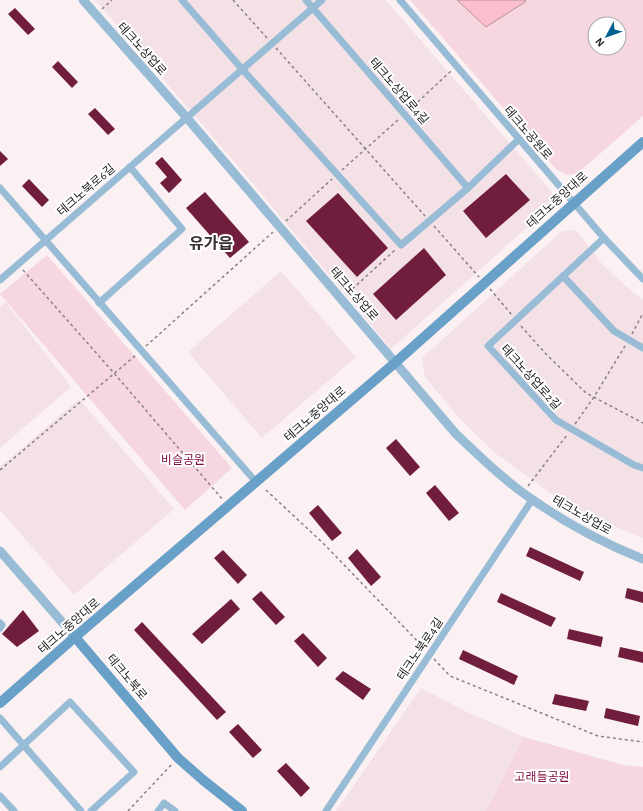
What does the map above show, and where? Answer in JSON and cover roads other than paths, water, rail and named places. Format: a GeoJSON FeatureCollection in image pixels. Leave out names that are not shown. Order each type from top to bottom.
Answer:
{"type":"FeatureCollection","features":[{"type":"Feature","properties":{"kind":"main road","name":"테크노중앙대로"},"geometry":{"type":"LineString","coordinates":[[0,703],[396,362],[643,142]]}},
{"type":"Feature","properties":{"kind":"main road","name":"테크노북로"},"geometry":{"type":"LineString","coordinates":[[75,637],[178,758],[242,811]]}},
{"type":"Feature","properties":{"kind":"street","name":"테크노상업로"},"geometry":{"type":"LineString","coordinates":[[83,0],[342,298],[456,434],[485,461],[532,500],[614,548],[643,559]]}},
{"type":"Feature","properties":{"kind":"street"},"geometry":{"type":"LineString","coordinates":[[182,0],[400,245],[468,188],[519,140]]}},
{"type":"Feature","properties":{"kind":"street","name":"테크노상업로4길"},"geometry":{"type":"LineString","coordinates":[[306,0],[468,188]]}},
{"type":"Feature","properties":{"kind":"street"},"geometry":{"type":"LineString","coordinates":[[187,118],[322,0]]}},
{"type":"Feature","properties":{"kind":"street","name":"테크노공원로"},"geometry":{"type":"LineString","coordinates":[[400,0],[604,238],[643,278]]}},
{"type":"Feature","properties":{"kind":"street","name":"테크노북로6길"},"geometry":{"type":"LineString","coordinates":[[0,280],[187,118]]}},
{"type":"Feature","properties":{"kind":"street"},"geometry":{"type":"LineString","coordinates":[[99,303],[182,229],[130,167]]}},
{"type":"Feature","properties":{"kind":"street"},"geometry":{"type":"LineString","coordinates":[[0,188],[256,482]]}},
{"type":"Feature","properties":{"kind":"street"},"geometry":{"type":"LineString","coordinates":[[604,238],[563,276],[614,331],[643,348]]}},
{"type":"Feature","properties":{"kind":"street","name":"테크노상업로2길"},"geometry":{"type":"LineString","coordinates":[[563,276],[488,346],[556,420],[634,465],[643,468]]}},
{"type":"Feature","properties":{"kind":"street","name":"테크노북로4길"},"geometry":{"type":"LineString","coordinates":[[326,811],[532,500]]}},
{"type":"Feature","properties":{"kind":"street","name":"테크노북로"},"geometry":{"type":"LineString","coordinates":[[0,552],[75,637]]}},
{"type":"Feature","properties":{"kind":"street"},"geometry":{"type":"LineString","coordinates":[[0,623],[2,625],[0,628]]}},
{"type":"Feature","properties":{"kind":"street"},"geometry":{"type":"LineString","coordinates":[[0,767],[70,702],[134,772],[91,811]]}},
{"type":"Feature","properties":{"kind":"street"},"geometry":{"type":"LineString","coordinates":[[0,718],[81,811]]}},
{"type":"Feature","properties":{"kind":"street"},"geometry":{"type":"LineString","coordinates":[[0,796],[14,811]]}},
{"type":"Feature","properties":{"kind":"street"},"geometry":{"type":"LineString","coordinates":[[158,811],[164,803],[175,811]]}},
{"type":"Feature","properties":{"kind":"district","name":"유가읍"},"geometry":{"type":"Point","coordinates":[211,244]}},
{"type":"Feature","properties":{"kind":"park label","name":"비슬공원"},"geometry":{"type":"Point","coordinates":[183,460]}},
{"type":"Feature","properties":{"kind":"park label","name":"고래들공원"},"geometry":{"type":"Point","coordinates":[542,777]}}]}
